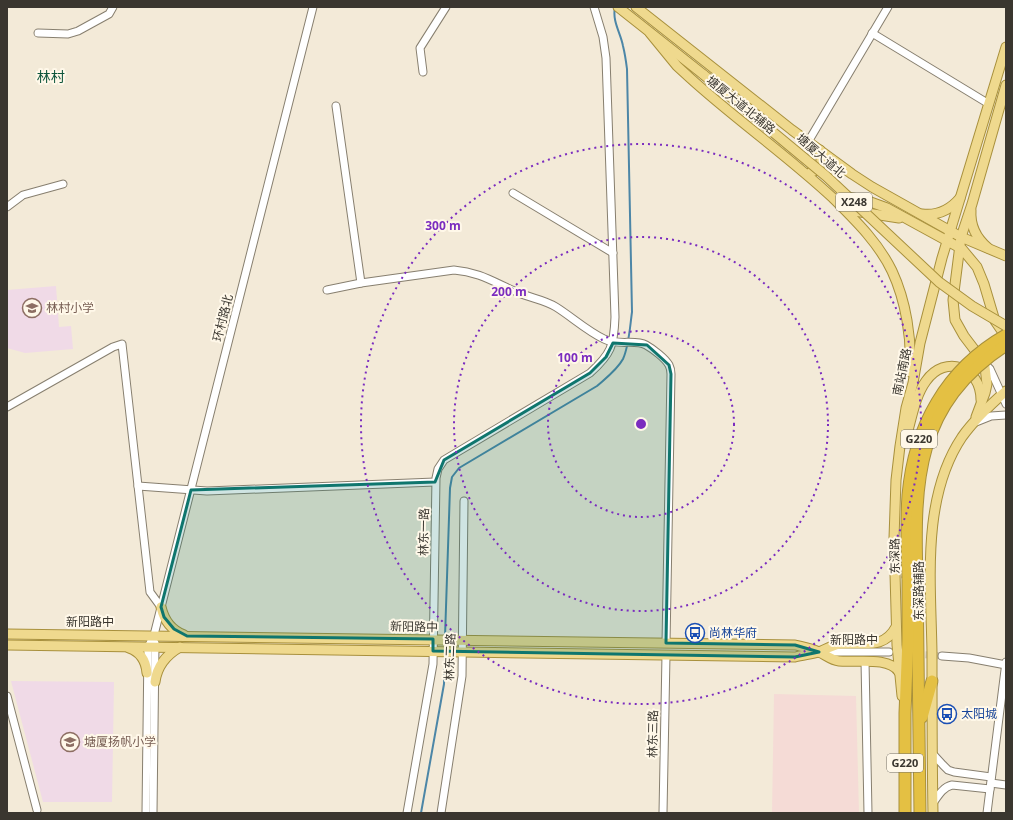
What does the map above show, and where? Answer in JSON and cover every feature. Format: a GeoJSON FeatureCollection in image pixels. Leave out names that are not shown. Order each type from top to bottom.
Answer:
{"type":"FeatureCollection","features":[{"type":"Feature","properties":{"kind":"highway","name":"东深路"},"geometry":{"type":"LineString","coordinates":[[920,813],[908,494],[914,458],[926,420],[934,404],[953,378],[975,357],[995,341],[1006,336]]}},
{"type":"Feature","properties":{"kind":"highway","name":"东深路"},"geometry":{"type":"LineString","coordinates":[[905,813],[905,713],[908,626],[919,482],[926,446],[949,399],[967,376],[995,352],[1006,345]]}},
{"type":"Feature","properties":{"kind":"highway"},"geometry":{"type":"LineString","coordinates":[[918,731],[932,681]]}},
{"type":"Feature","properties":{"kind":"main road","name":"塘厦大道北"},"geometry":{"type":"LineString","coordinates":[[618,7],[704,75],[826,176],[939,282],[972,306],[1006,326]]}},
{"type":"Feature","properties":{"kind":"main road","name":"塘厦大道北"},"geometry":{"type":"LineString","coordinates":[[638,9],[808,142],[872,187],[961,237],[1006,256]]}},
{"type":"Feature","properties":{"kind":"main road","name":"塘厦大道北辅路"},"geometry":{"type":"LineString","coordinates":[[650,33],[677,66],[694,82],[802,170],[842,207],[854,211],[907,220]]}},
{"type":"Feature","properties":{"kind":"main road","name":"南站南路"},"geometry":{"type":"LineString","coordinates":[[905,713],[899,672],[896,627],[894,538],[896,480],[900,446],[906,408],[913,383],[924,328],[947,240],[951,231],[1006,46]]}},
{"type":"Feature","properties":{"kind":"main road"},"geometry":{"type":"LineString","coordinates":[[971,425],[985,393],[986,375],[983,361],[960,330],[955,320],[953,313],[953,300],[961,237],[1006,85]]}},
{"type":"Feature","properties":{"kind":"main road"},"geometry":{"type":"LineString","coordinates":[[802,170],[811,172],[818,168],[821,161],[820,150]]}},
{"type":"Feature","properties":{"kind":"main road","name":"塘厦大道北辅路"},"geometry":{"type":"LineString","coordinates":[[823,189],[835,194],[881,205],[947,240],[968,255],[977,267],[984,284],[995,321],[1006,336]]}},
{"type":"Feature","properties":{"kind":"main road"},"geometry":{"type":"LineString","coordinates":[[917,213],[927,215],[941,213],[955,203],[962,194]]}},
{"type":"Feature","properties":{"kind":"main road"},"geometry":{"type":"LineString","coordinates":[[972,204],[971,220],[973,228],[981,241],[990,250]]}},
{"type":"Feature","properties":{"kind":"main road"},"geometry":{"type":"LineString","coordinates":[[842,207],[875,244],[891,270],[900,292],[907,324],[910,352],[910,375],[906,408]]}},
{"type":"Feature","properties":{"kind":"main road"},"geometry":{"type":"LineString","coordinates":[[896,480],[905,440],[917,399],[922,388],[931,375],[946,367],[959,367],[966,370],[975,378],[980,389],[979,409]]}},
{"type":"Feature","properties":{"kind":"main road","name":"东深路辅路"},"geometry":{"type":"LineString","coordinates":[[933,813],[931,558],[935,513],[942,482],[949,462],[962,438],[971,425],[1004,393]]}},
{"type":"Feature","properties":{"kind":"main road"},"geometry":{"type":"LineString","coordinates":[[161,607],[164,617],[170,626],[187,636]]}},
{"type":"Feature","properties":{"kind":"main road"},"geometry":{"type":"LineString","coordinates":[[819,652],[839,644],[878,643],[893,633],[896,627]]}},
{"type":"Feature","properties":{"kind":"main road","name":"新阳路中"},"geometry":{"type":"LineString","coordinates":[[7,634],[795,645],[819,652]]}},
{"type":"Feature","properties":{"kind":"main road","name":"新阳路中"},"geometry":{"type":"LineString","coordinates":[[7,645],[795,657],[819,652]]}},
{"type":"Feature","properties":{"kind":"main road"},"geometry":{"type":"LineString","coordinates":[[126,647],[134,649],[143,658],[147,673]]}},
{"type":"Feature","properties":{"kind":"main road"},"geometry":{"type":"LineString","coordinates":[[155,682],[157,671],[162,661],[170,653],[180,647]]}},
{"type":"Feature","properties":{"kind":"main road"},"geometry":{"type":"LineString","coordinates":[[819,652],[838,661],[865,661],[891,665],[899,672]]}},
{"type":"Feature","properties":{"kind":"street"},"geometry":{"type":"LineString","coordinates":[[38,33],[68,34],[78,31],[109,14],[114,7]]}},
{"type":"Feature","properties":{"kind":"street","name":"环村路北"},"geometry":{"type":"LineString","coordinates":[[151,647],[314,7]]}},
{"type":"Feature","properties":{"kind":"street"},"geometry":{"type":"LineString","coordinates":[[423,72],[420,48],[446,7]]}},
{"type":"Feature","properties":{"kind":"street"},"geometry":{"type":"LineString","coordinates":[[594,7],[603,37],[606,58],[615,317],[613,343]]}},
{"type":"Feature","properties":{"kind":"street"},"geometry":{"type":"LineString","coordinates":[[808,142],[888,7]]}},
{"type":"Feature","properties":{"kind":"street"},"geometry":{"type":"LineString","coordinates":[[872,34],[989,104]]}},
{"type":"Feature","properties":{"kind":"street"},"geometry":{"type":"LineString","coordinates":[[336,106],[361,283]]}},
{"type":"Feature","properties":{"kind":"street"},"geometry":{"type":"LineString","coordinates":[[7,207],[23,196],[64,184]]}},
{"type":"Feature","properties":{"kind":"street"},"geometry":{"type":"LineString","coordinates":[[513,193],[613,253]]}},
{"type":"Feature","properties":{"kind":"street"},"geometry":{"type":"LineString","coordinates":[[327,290],[361,283],[454,270],[471,272],[520,294],[545,301],[555,306],[604,339],[613,343],[636,343],[647,345],[664,358],[669,365],[671,374],[666,643]]}},
{"type":"Feature","properties":{"kind":"street","name":"林东一路"},"geometry":{"type":"LineString","coordinates":[[407,813],[433,664],[437,651],[435,482],[438,468],[444,460],[590,374],[606,357],[613,343]]}},
{"type":"Feature","properties":{"kind":"street"},"geometry":{"type":"LineString","coordinates":[[7,407],[113,347],[122,344],[150,592],[161,607]]}},
{"type":"Feature","properties":{"kind":"street"},"geometry":{"type":"LineString","coordinates":[[983,361],[990,369],[1004,393],[1006,404]]}},
{"type":"Feature","properties":{"kind":"street"},"geometry":{"type":"LineString","coordinates":[[971,425],[979,420],[991,416],[1006,415]]}},
{"type":"Feature","properties":{"kind":"street"},"geometry":{"type":"LineString","coordinates":[[138,486],[207,491],[435,482]]}},
{"type":"Feature","properties":{"kind":"street","name":"林东二路"},"geometry":{"type":"LineString","coordinates":[[441,813],[462,676],[459,652],[464,501]]}},
{"type":"Feature","properties":{"kind":"street"},"geometry":{"type":"LineString","coordinates":[[146,813],[147,673],[151,647]]}},
{"type":"Feature","properties":{"kind":"street"},"geometry":{"type":"LineString","coordinates":[[151,647],[155,682],[153,813]]}},
{"type":"Feature","properties":{"kind":"street","name":"新阳路中"},"geometry":{"type":"LineString","coordinates":[[819,652],[889,652]]}},
{"type":"Feature","properties":{"kind":"street","name":"林东三路"},"geometry":{"type":"LineString","coordinates":[[663,813],[666,655]]}},
{"type":"Feature","properties":{"kind":"street"},"geometry":{"type":"LineString","coordinates":[[942,656],[969,658],[1006,664],[987,813]]}},
{"type":"Feature","properties":{"kind":"street"},"geometry":{"type":"LineString","coordinates":[[865,661],[868,813]]}},
{"type":"Feature","properties":{"kind":"street"},"geometry":{"type":"LineString","coordinates":[[7,696],[38,810]]}},
{"type":"Feature","properties":{"kind":"street"},"geometry":{"type":"LineString","coordinates":[[932,753],[948,770],[991,783],[1006,785]]}},
{"type":"Feature","properties":{"kind":"street"},"geometry":{"type":"LineString","coordinates":[[933,803],[948,786],[991,783]]}},
{"type":"Feature","properties":{"kind":"highlighted area"},"geometry":{"type":"Polygon","coordinates":[[[613,343],[647,345],[669,365],[671,374],[666,643],[795,645],[819,652],[795,657],[433,651],[433,639],[187,636],[174,629],[164,617],[161,607],[191,490],[435,482],[444,460],[590,373],[606,357],[613,343]]]}},
{"type":"Feature","properties":{"kind":"shaded area","name":"林村小学"},"geometry":{"type":"Polygon","coordinates":[[[56,286],[59,327],[71,326],[73,349],[25,353],[7,348],[7,290],[56,286]]]}},
{"type":"Feature","properties":{"kind":"shaded area","name":"塘厦扬帆小学"},"geometry":{"type":"Polygon","coordinates":[[[11,681],[114,682],[112,802],[43,802],[11,681]]]}},
{"type":"Feature","properties":{"kind":"shaded area"},"geometry":{"type":"Polygon","coordinates":[[[774,694],[856,696],[859,813],[772,813],[774,694]]]}},
{"type":"Feature","properties":{"kind":"waterway"},"geometry":{"type":"LineString","coordinates":[[445,637],[450,488],[452,477],[459,468],[597,386],[618,367],[627,348],[632,312],[627,69],[622,41],[614,13],[615,8]]}},
{"type":"Feature","properties":{"kind":"waterway"},"geometry":{"type":"LineString","coordinates":[[421,813],[444,684],[445,654]]}},
{"type":"Feature","properties":{"kind":"tunnel"},"geometry":{"type":"LineString","coordinates":[[915,654],[942,656]]}},
{"type":"Feature","properties":{"kind":"place","name":"林村小学"},"geometry":{"type":"Point","coordinates":[32,308]}},
{"type":"Feature","properties":{"kind":"place","name":"尚林华府"},"geometry":{"type":"Point","coordinates":[695,633]}},
{"type":"Feature","properties":{"kind":"place","name":"太阳城"},"geometry":{"type":"Point","coordinates":[947,714]}},
{"type":"Feature","properties":{"kind":"place","name":"塘厦扬帆小学"},"geometry":{"type":"Point","coordinates":[70,742]}},
{"type":"Feature","properties":{"kind":"district","name":"林村"},"geometry":{"type":"Point","coordinates":[51,77]}}]}
